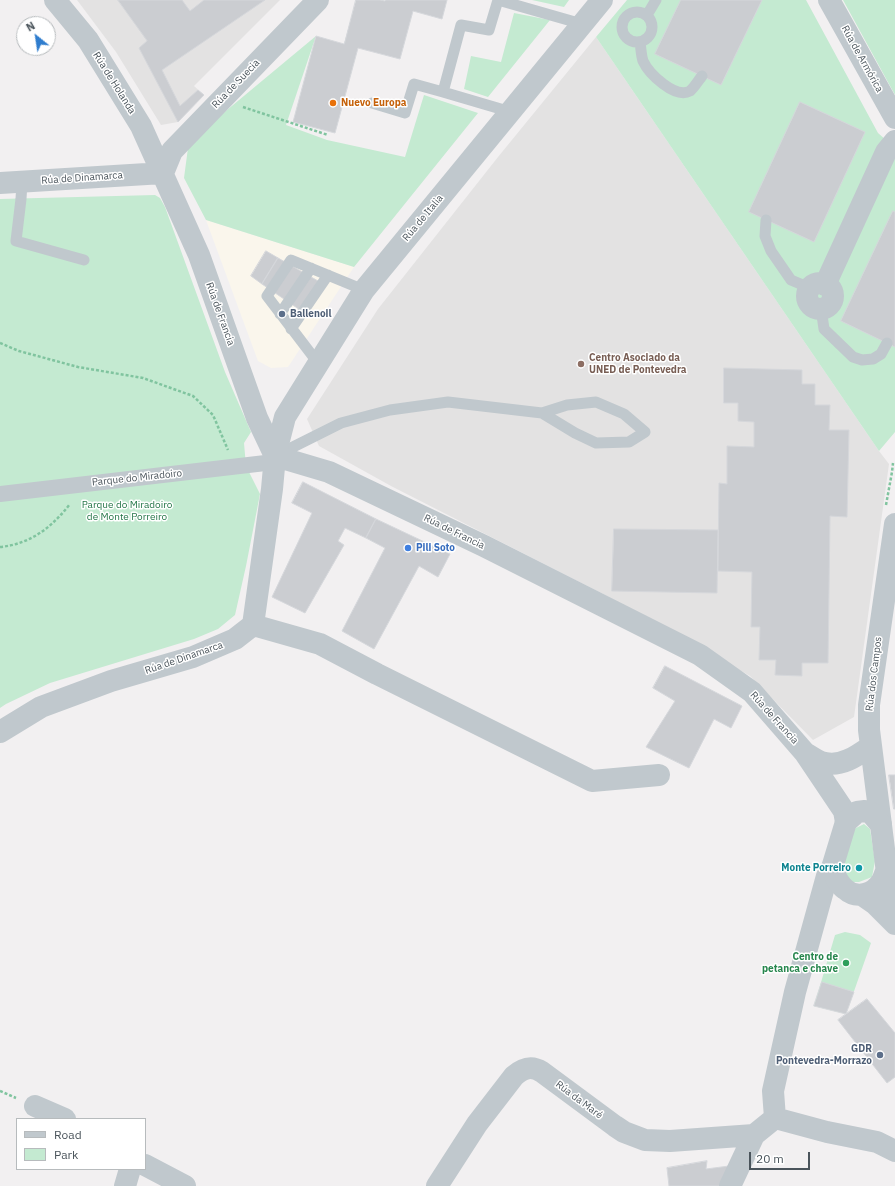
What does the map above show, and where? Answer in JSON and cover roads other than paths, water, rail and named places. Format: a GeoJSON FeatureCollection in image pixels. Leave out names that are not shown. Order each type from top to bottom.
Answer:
{"type":"FeatureCollection","features":[{"type":"Feature","properties":{"kind":"street","name":"Rúa de Holanda"},"geometry":{"type":"LineString","coordinates":[[55,0],[88,40],[115,83],[141,126],[163,173]]}},
{"type":"Feature","properties":{"kind":"street","name":"Rúa de Suecia"},"geometry":{"type":"LineString","coordinates":[[163,173],[172,151],[318,0]]}},
{"type":"Feature","properties":{"kind":"street","name":"Rúa de Italia"},"geometry":{"type":"LineString","coordinates":[[275,459],[285,417],[364,290],[602,0]]}},
{"type":"Feature","properties":{"kind":"street","name":"Rúa de Armórica"},"geometry":{"type":"LineString","coordinates":[[829,0],[895,118]]}},
{"type":"Feature","properties":{"kind":"street"},"geometry":{"type":"LineString","coordinates":[[821,308],[828,305],[832,298],[831,290],[818,286],[886,152],[895,141]]}},
{"type":"Feature","properties":{"kind":"street","name":"Rúa de Dinamarca"},"geometry":{"type":"LineString","coordinates":[[0,183],[163,173]]}},
{"type":"Feature","properties":{"kind":"street","name":"Rúa de Francia"},"geometry":{"type":"LineString","coordinates":[[163,173],[199,255],[257,418],[275,459],[329,472],[484,546],[700,655],[752,692],[805,753],[844,811],[846,822]]}},
{"type":"Feature","properties":{"kind":"street"},"geometry":{"type":"LineString","coordinates":[[275,459],[253,625],[320,644],[592,781],[659,774]]}},
{"type":"Feature","properties":{"kind":"street","name":"Parque do Miradoiro"},"geometry":{"type":"LineString","coordinates":[[0,494],[233,468],[275,459]]}},
{"type":"Feature","properties":{"kind":"street","name":"Rúa dos Campos"},"geometry":{"type":"LineString","coordinates":[[881,825],[868,719],[895,524]]}},
{"type":"Feature","properties":{"kind":"street","name":"Rúa de Dinamarca"},"geometry":{"type":"LineString","coordinates":[[0,732],[41,707],[111,681],[193,657],[234,639],[253,625]]}},
{"type":"Feature","properties":{"kind":"street"},"geometry":{"type":"LineString","coordinates":[[805,753],[824,763],[836,763],[850,760],[872,746]]}},
{"type":"Feature","properties":{"kind":"street"},"geometry":{"type":"LineString","coordinates":[[775,1118],[773,1091],[795,992],[826,876],[832,868],[846,822],[857,812],[870,812],[881,825],[889,889],[895,904]]}},
{"type":"Feature","properties":{"kind":"street"},"geometry":{"type":"LineString","coordinates":[[832,868],[838,882],[845,890],[855,895],[862,895],[876,887],[887,869]]}},
{"type":"Feature","properties":{"kind":"street"},"geometry":{"type":"LineString","coordinates":[[862,895],[875,904],[895,924]]}},
{"type":"Feature","properties":{"kind":"street","name":"Rúa da Maré"},"geometry":{"type":"LineString","coordinates":[[438,1186],[477,1124],[514,1076],[520,1071],[530,1067],[536,1068],[542,1072],[614,1126],[624,1132],[645,1140],[670,1141],[754,1135]]}},
{"type":"Feature","properties":{"kind":"street"},"geometry":{"type":"LineString","coordinates":[[35,1106],[63,1118]]}},
{"type":"Feature","properties":{"kind":"street"},"geometry":{"type":"LineString","coordinates":[[730,1186],[754,1135],[775,1118]]}},
{"type":"Feature","properties":{"kind":"street"},"geometry":{"type":"LineString","coordinates":[[775,1118],[827,1132],[877,1142],[895,1151]]}},
{"type":"Feature","properties":{"kind":"street"},"geometry":{"type":"LineString","coordinates":[[146,1166],[185,1186]]}},
{"type":"Feature","properties":{"kind":"street"},"geometry":{"type":"LineString","coordinates":[[125,1186],[130,1170]]}},
{"type":"Feature","properties":{"kind":"lane"},"geometry":{"type":"LineString","coordinates":[[443,92],[461,25],[489,30],[498,0],[582,24]]}},
{"type":"Feature","properties":{"kind":"lane"},"geometry":{"type":"LineString","coordinates":[[647,15],[656,0]]}},
{"type":"Feature","properties":{"kind":"lane"},"geometry":{"type":"LineString","coordinates":[[633,12],[647,15],[652,23],[652,28],[648,37],[640,42],[630,40],[626,37],[622,28],[622,23],[625,18],[633,12]]}},
{"type":"Feature","properties":{"kind":"lane"},"geometry":{"type":"LineString","coordinates":[[640,42],[643,60],[650,72],[670,88],[682,93],[691,90],[702,76]]}},
{"type":"Feature","properties":{"kind":"lane"},"geometry":{"type":"LineString","coordinates":[[372,103],[404,113],[414,84],[511,112]]}},
{"type":"Feature","properties":{"kind":"lane"},"geometry":{"type":"LineString","coordinates":[[22,182],[16,241],[84,260]]}},
{"type":"Feature","properties":{"kind":"lane"},"geometry":{"type":"LineString","coordinates":[[766,220],[765,236],[771,251],[791,280],[818,286]]}},
{"type":"Feature","properties":{"kind":"lane"},"geometry":{"type":"LineString","coordinates":[[318,364],[267,296],[292,260],[364,290]]}},
{"type":"Feature","properties":{"kind":"lane"},"geometry":{"type":"LineString","coordinates":[[280,314],[311,268]]}},
{"type":"Feature","properties":{"kind":"lane"},"geometry":{"type":"LineString","coordinates":[[291,329],[328,275]]}},
{"type":"Feature","properties":{"kind":"lane"},"geometry":{"type":"LineString","coordinates":[[821,308],[824,329],[853,357],[862,360],[873,359],[881,354],[887,343]]}},
{"type":"Feature","properties":{"kind":"lane"},"geometry":{"type":"LineString","coordinates":[[275,459],[341,423],[390,410],[448,402],[542,413],[567,405],[596,402],[624,414],[645,432],[629,442],[596,443],[574,433],[542,413]]}},
{"type":"Feature","properties":{"kind":"place","name":"Nuevo Europa"},"geometry":{"type":"Point","coordinates":[333,103]}},
{"type":"Feature","properties":{"kind":"place","name":"Ballenoil"},"geometry":{"type":"Point","coordinates":[282,314]}},
{"type":"Feature","properties":{"kind":"place","name":"Centro Asociado da UNED de Pontevedra"},"geometry":{"type":"Point","coordinates":[581,364]}},
{"type":"Feature","properties":{"kind":"place","name":"Pili Soto"},"geometry":{"type":"Point","coordinates":[408,548]}},
{"type":"Feature","properties":{"kind":"place","name":"Monte Porreiro"},"geometry":{"type":"Point","coordinates":[859,868]}},
{"type":"Feature","properties":{"kind":"place","name":"Centro de petanca e chave"},"geometry":{"type":"Point","coordinates":[846,963]}},
{"type":"Feature","properties":{"kind":"place","name":"GDR Pontevedra-Morrazo"},"geometry":{"type":"Point","coordinates":[880,1055]}},
{"type":"Feature","properties":{"kind":"park label","name":"Parque do Miradoiro de Monte Porreiro"},"geometry":{"type":"Point","coordinates":[127,510]}}]}
